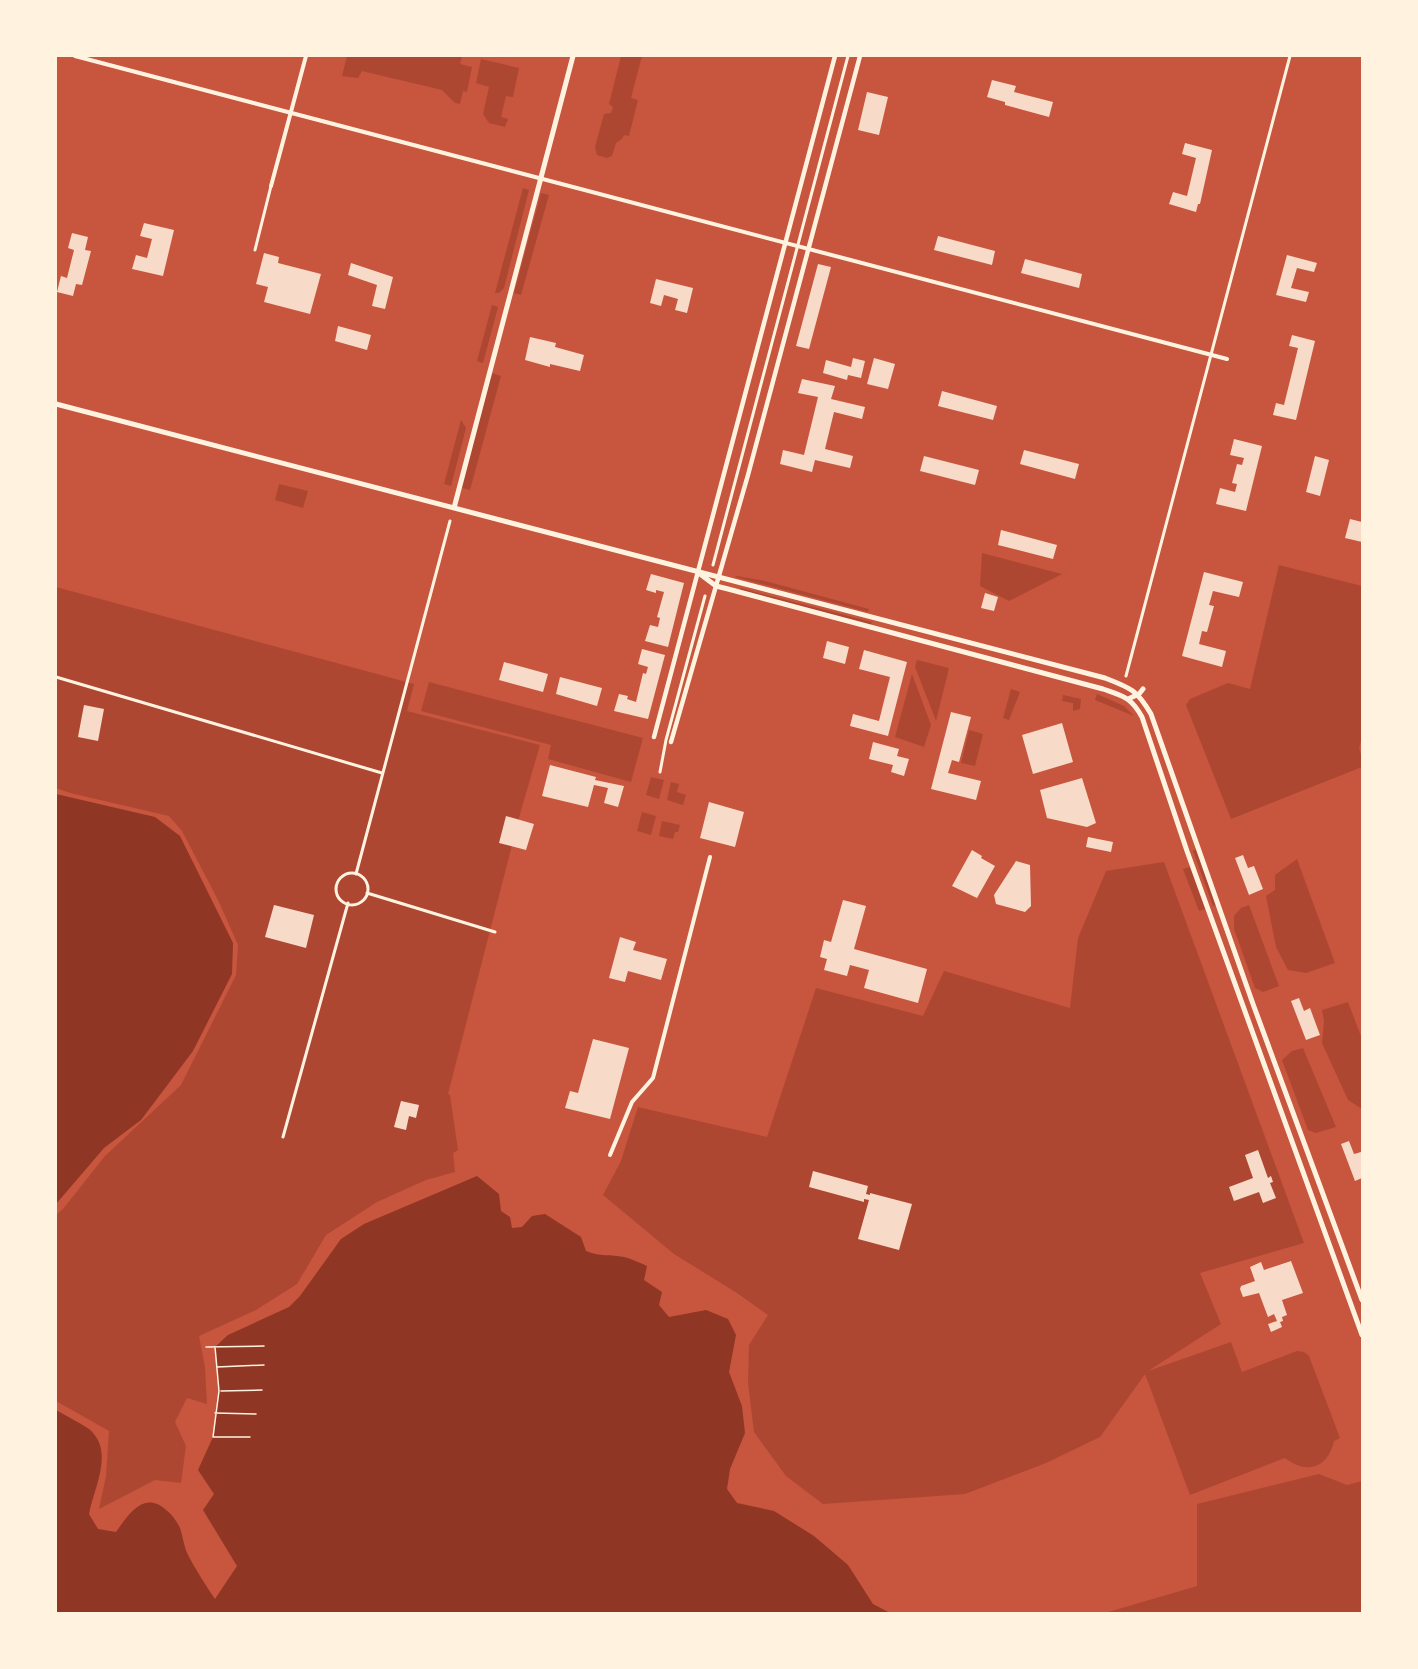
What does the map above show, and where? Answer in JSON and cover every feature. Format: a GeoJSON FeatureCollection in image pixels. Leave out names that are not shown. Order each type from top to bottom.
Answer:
{"type":"FeatureCollection","features":[{"type":"Feature","properties":{"kind":"main road"},"geometry":{"type":"LineString","coordinates":[[454,508],[573,56]]}},
{"type":"Feature","properties":{"kind":"main road"},"geometry":{"type":"LineString","coordinates":[[56,404],[1105,678],[1141,691],[1362,1300]]}},
{"type":"Feature","properties":{"kind":"main road"},"geometry":{"type":"LineString","coordinates":[[697,572],[716,586],[1103,689],[1135,704],[1142,717],[1187,851],[1362,1335]]}},
{"type":"Feature","properties":{"kind":"main road"},"geometry":{"type":"LineString","coordinates":[[1103,689],[1105,678]]}},
{"type":"Feature","properties":{"kind":"main road"},"geometry":{"type":"LineString","coordinates":[[1128,699],[1141,691]]}},
{"type":"Feature","properties":{"kind":"main road"},"geometry":{"type":"LineString","coordinates":[[1187,851],[1199,847]]}},
{"type":"Feature","properties":{"kind":"street"},"geometry":{"type":"LineString","coordinates":[[75,56],[1227,359]]}},
{"type":"Feature","properties":{"kind":"street"},"geometry":{"type":"LineString","coordinates":[[255,250],[306,56]]}},
{"type":"Feature","properties":{"kind":"street"},"geometry":{"type":"LineString","coordinates":[[654,737],[835,56]]}},
{"type":"Feature","properties":{"kind":"street"},"geometry":{"type":"LineString","coordinates":[[713,565],[848,56]]}},
{"type":"Feature","properties":{"kind":"street"},"geometry":{"type":"LineString","coordinates":[[671,742],[809,249],[860,56]]}},
{"type":"Feature","properties":{"kind":"street"},"geometry":{"type":"LineString","coordinates":[[1125,676],[1290,56]]}},
{"type":"Feature","properties":{"kind":"street"},"geometry":{"type":"LineString","coordinates":[[356,874],[450,521]]}},
{"type":"Feature","properties":{"kind":"street"},"geometry":{"type":"LineString","coordinates":[[660,771],[666,740],[705,596]]}},
{"type":"Feature","properties":{"kind":"street"},"geometry":{"type":"LineString","coordinates":[[56,677],[382,773]]}},
{"type":"Feature","properties":{"kind":"street"},"geometry":{"type":"LineString","coordinates":[[610,1155],[632,1102],[653,1078],[710,857]]}},
{"type":"Feature","properties":{"kind":"street"},"geometry":{"type":"LineString","coordinates":[[350,872],[356,874],[362,875],[368,886],[365,899],[354,905],[341,902],[335,890],[339,878],[350,872]]}},
{"type":"Feature","properties":{"kind":"street"},"geometry":{"type":"LineString","coordinates":[[366,892],[495,932]]}},
{"type":"Feature","properties":{"kind":"street"},"geometry":{"type":"LineString","coordinates":[[283,1137],[348,903]]}},
{"type":"Feature","properties":{"kind":"street"},"geometry":{"type":"LineString","coordinates":[[1351,1304],[1362,1300]]}},
{"type":"Feature","properties":{"kind":"path"},"geometry":{"type":"LineString","coordinates":[[206,1347],[264,1346]]}},
{"type":"Feature","properties":{"kind":"path"},"geometry":{"type":"LineString","coordinates":[[215,1347],[219,1391],[213,1437],[250,1437]]}},
{"type":"Feature","properties":{"kind":"path"},"geometry":{"type":"LineString","coordinates":[[217,1367],[264,1365]]}},
{"type":"Feature","properties":{"kind":"path"},"geometry":{"type":"LineString","coordinates":[[219,1391],[262,1390]]}},
{"type":"Feature","properties":{"kind":"path"},"geometry":{"type":"LineString","coordinates":[[215,1413],[256,1414]]}},
{"type":"Feature","properties":{"kind":"shaded area"},"geometry":{"type":"Polygon","coordinates":[[[347,56],[462,56],[460,64],[472,67],[467,92],[463,91],[460,104],[455,103],[442,90],[362,71],[358,78],[342,76],[347,56]]]}},
{"type":"Feature","properties":{"kind":"shaded area"},"geometry":{"type":"Polygon","coordinates":[[[621,56],[642,56],[631,98],[638,100],[629,136],[624,135],[616,143],[612,156],[607,158],[597,155],[595,147],[604,114],[611,113],[613,107],[609,104],[621,56]]]}},
{"type":"Feature","properties":{"kind":"shaded area"},"geometry":{"type":"Polygon","coordinates":[[[481,59],[519,68],[513,97],[506,96],[501,117],[508,119],[505,127],[489,123],[483,114],[489,87],[476,83],[481,59]]]}},
{"type":"Feature","properties":{"kind":"shaded area"},"geometry":{"type":"Polygon","coordinates":[[[523,188],[529,190],[504,288],[499,293],[495,293],[523,188]]]}},
{"type":"Feature","properties":{"kind":"shaded area"},"geometry":{"type":"Polygon","coordinates":[[[541,193],[549,195],[521,295],[514,293],[541,193]]]}},
{"type":"Feature","properties":{"kind":"shaded area"},"geometry":{"type":"Polygon","coordinates":[[[492,305],[498,307],[483,363],[477,361],[492,305]]]}},
{"type":"Feature","properties":{"kind":"shaded area"},"geometry":{"type":"Polygon","coordinates":[[[492,373],[501,376],[470,490],[462,488],[492,373]]]}},
{"type":"Feature","properties":{"kind":"shaded area"},"geometry":{"type":"Polygon","coordinates":[[[461,420],[466,428],[451,486],[444,484],[461,420]]]}},
{"type":"Feature","properties":{"kind":"shaded area"},"geometry":{"type":"Polygon","coordinates":[[[279,484],[308,491],[303,508],[275,500],[279,484]]]}},
{"type":"Feature","properties":{"kind":"shaded area"},"geometry":{"type":"Polygon","coordinates":[[[982,553],[1062,574],[1009,601],[980,586],[982,553]]]}},
{"type":"Feature","properties":{"kind":"shaded area"},"geometry":{"type":"Polygon","coordinates":[[[1279,565],[1362,586],[1362,737],[1359,748],[1362,767],[1231,819],[1186,705],[1190,699],[1228,683],[1250,689],[1279,565]]]}},
{"type":"Feature","properties":{"kind":"shaded area"},"geometry":{"type":"Polygon","coordinates":[[[735,577],[765,581],[869,609],[868,612],[735,577]]]}},
{"type":"Feature","properties":{"kind":"shaded area"},"geometry":{"type":"Polygon","coordinates":[[[56,587],[414,684],[407,711],[540,745],[448,1094],[458,1150],[453,1153],[455,1172],[426,1180],[377,1202],[326,1235],[297,1284],[256,1310],[199,1336],[205,1367],[207,1404],[187,1398],[175,1422],[186,1446],[181,1483],[155,1480],[99,1509],[106,1476],[109,1431],[56,1401],[56,1215],[105,1156],[181,1085],[236,975],[238,945],[218,900],[182,831],[169,816],[56,788],[56,587]]]}},
{"type":"Feature","properties":{"kind":"shaded area"},"geometry":{"type":"Polygon","coordinates":[[[740,588],[872,622],[871,625],[740,591],[740,588]]]}},
{"type":"Feature","properties":{"kind":"shaded area"},"geometry":{"type":"Polygon","coordinates":[[[917,660],[949,668],[936,721],[915,667],[917,660]]]}},
{"type":"Feature","properties":{"kind":"shaded area"},"geometry":{"type":"Polygon","coordinates":[[[912,674],[931,725],[924,747],[895,737],[912,674]]]}},
{"type":"Feature","properties":{"kind":"shaded area"},"geometry":{"type":"Polygon","coordinates":[[[429,682],[643,738],[631,782],[548,759],[551,745],[421,711],[429,682]]]}},
{"type":"Feature","properties":{"kind":"shaded area"},"geometry":{"type":"Polygon","coordinates":[[[1011,689],[1020,692],[1009,720],[1003,718],[1011,689]]]}},
{"type":"Feature","properties":{"kind":"shaded area"},"geometry":{"type":"Polygon","coordinates":[[[1097,694],[1124,706],[1134,716],[1095,700],[1097,694]]]}},
{"type":"Feature","properties":{"kind":"shaded area"},"geometry":{"type":"Polygon","coordinates":[[[1063,695],[1081,699],[1080,709],[1073,711],[1073,703],[1062,701],[1063,695]]]}},
{"type":"Feature","properties":{"kind":"shaded area"},"geometry":{"type":"Polygon","coordinates":[[[969,730],[983,734],[975,766],[961,763],[969,730]]]}},
{"type":"Feature","properties":{"kind":"shaded area"},"geometry":{"type":"Polygon","coordinates":[[[651,777],[664,780],[659,799],[646,795],[651,777]]]}},
{"type":"Feature","properties":{"kind":"shaded area"},"geometry":{"type":"Polygon","coordinates":[[[671,782],[679,784],[677,792],[686,795],[683,805],[667,800],[671,782]]]}},
{"type":"Feature","properties":{"kind":"shaded area"},"geometry":{"type":"Polygon","coordinates":[[[56,794],[155,817],[180,836],[233,943],[232,974],[193,1051],[141,1120],[104,1148],[56,1204],[56,794]]]}},
{"type":"Feature","properties":{"kind":"shaded area"},"geometry":{"type":"Polygon","coordinates":[[[642,812],[656,816],[651,835],[637,831],[642,812]]]}},
{"type":"Feature","properties":{"kind":"shaded area"},"geometry":{"type":"Polygon","coordinates":[[[662,821],[680,825],[673,839],[659,836],[662,821]]]}},
{"type":"Feature","properties":{"kind":"shaded area"},"geometry":{"type":"Polygon","coordinates":[[[1196,849],[1216,905],[1213,906],[1193,851],[1196,849]]]}},
{"type":"Feature","properties":{"kind":"shaded area"},"geometry":{"type":"Polygon","coordinates":[[[1297,859],[1335,963],[1306,973],[1288,970],[1276,947],[1266,896],[1275,890],[1275,875],[1297,859]]]}},
{"type":"Feature","properties":{"kind":"shaded area"},"geometry":{"type":"Polygon","coordinates":[[[1164,862],[1304,1243],[1200,1273],[1221,1324],[1148,1371],[1231,1342],[1242,1372],[1297,1351],[1304,1352],[1309,1356],[1340,1438],[1334,1441],[1322,1463],[1316,1466],[1301,1466],[1285,1458],[1190,1495],[1145,1374],[1100,1437],[1046,1463],[965,1494],[823,1504],[786,1476],[754,1432],[748,1383],[749,1345],[768,1315],[674,1254],[603,1195],[621,1161],[638,1107],[767,1137],[816,988],[923,1016],[944,971],[1070,1008],[1078,938],[1106,871],[1164,862]]]}},
{"type":"Feature","properties":{"kind":"shaded area"},"geometry":{"type":"Polygon","coordinates":[[[1190,867],[1205,909],[1199,911],[1183,869],[1190,867]]]}},
{"type":"Feature","properties":{"kind":"shaded area"},"geometry":{"type":"Polygon","coordinates":[[[1249,905],[1279,986],[1263,992],[1255,988],[1234,929],[1234,916],[1241,908],[1249,905]]]}},
{"type":"Feature","properties":{"kind":"shaded area"},"geometry":{"type":"Polygon","coordinates":[[[1348,1002],[1362,1039],[1362,1109],[1348,1100],[1322,1043],[1324,1021],[1322,1010],[1348,1002]]]}},
{"type":"Feature","properties":{"kind":"shaded area"},"geometry":{"type":"Polygon","coordinates":[[[1303,1048],[1336,1127],[1316,1133],[1308,1130],[1282,1060],[1292,1051],[1303,1048]]]}},
{"type":"Feature","properties":{"kind":"shaded area"},"geometry":{"type":"Polygon","coordinates":[[[477,1176],[499,1194],[501,1211],[510,1217],[512,1228],[522,1227],[532,1216],[545,1214],[581,1237],[586,1251],[624,1257],[647,1266],[644,1280],[662,1292],[659,1305],[669,1317],[706,1310],[728,1319],[736,1335],[729,1372],[742,1406],[745,1433],[730,1469],[727,1489],[737,1503],[774,1511],[814,1536],[848,1565],[873,1604],[890,1613],[56,1613],[56,1410],[89,1429],[97,1438],[101,1448],[101,1470],[89,1514],[98,1529],[116,1532],[137,1507],[151,1503],[158,1505],[177,1523],[188,1555],[215,1599],[237,1566],[203,1510],[214,1494],[198,1470],[213,1437],[219,1391],[215,1347],[228,1335],[289,1307],[300,1296],[341,1239],[364,1224],[477,1176]]]}},
{"type":"Feature","properties":{"kind":"shaded area"},"geometry":{"type":"Polygon","coordinates":[[[1319,1474],[1347,1485],[1362,1481],[1362,1613],[1105,1613],[1197,1586],[1197,1504],[1319,1474]]]}},
{"type":"Feature","properties":{"kind":"building"},"geometry":{"type":"Polygon","coordinates":[[[992,80],[1016,86],[1014,92],[1053,102],[1049,117],[1005,105],[1005,102],[987,97],[992,80]]]}},
{"type":"Feature","properties":{"kind":"building"},"geometry":{"type":"Polygon","coordinates":[[[867,92],[888,97],[879,135],[858,130],[867,92]]]}},
{"type":"Feature","properties":{"kind":"building"},"geometry":{"type":"Polygon","coordinates":[[[1185,143],[1212,150],[1200,204],[1196,212],[1169,204],[1173,192],[1187,196],[1196,158],[1182,154],[1185,143]]]}},
{"type":"Feature","properties":{"kind":"building"},"geometry":{"type":"Polygon","coordinates":[[[144,223],[174,230],[163,276],[132,269],[136,255],[147,258],[152,239],[140,236],[144,223]]]}},
{"type":"Feature","properties":{"kind":"building"},"geometry":{"type":"Polygon","coordinates":[[[72,233],[88,237],[85,250],[91,251],[82,285],[76,284],[73,296],[57,292],[61,276],[67,278],[74,250],[68,248],[72,233]]]}},
{"type":"Feature","properties":{"kind":"building"},"geometry":{"type":"Polygon","coordinates":[[[938,236],[995,251],[992,265],[934,250],[938,236]]]}},
{"type":"Feature","properties":{"kind":"building"},"geometry":{"type":"Polygon","coordinates":[[[264,253],[279,257],[278,263],[321,274],[310,314],[264,302],[268,287],[256,284],[264,253]]]}},
{"type":"Feature","properties":{"kind":"building"},"geometry":{"type":"Polygon","coordinates":[[[1287,255],[1317,263],[1314,272],[1297,268],[1291,288],[1309,292],[1306,302],[1276,295],[1287,255]]]}},
{"type":"Feature","properties":{"kind":"building"},"geometry":{"type":"Polygon","coordinates":[[[1025,259],[1082,274],[1079,288],[1021,273],[1025,259]]]}},
{"type":"Feature","properties":{"kind":"building"},"geometry":{"type":"Polygon","coordinates":[[[351,263],[393,277],[385,309],[372,306],[377,285],[348,275],[351,263]]]}},
{"type":"Feature","properties":{"kind":"building"},"geometry":{"type":"Polygon","coordinates":[[[818,264],[831,267],[809,349],[796,346],[818,264]]]}},
{"type":"Feature","properties":{"kind":"building"},"geometry":{"type":"Polygon","coordinates":[[[656,279],[693,288],[687,313],[675,310],[678,299],[664,295],[661,306],[650,303],[656,279]]]}},
{"type":"Feature","properties":{"kind":"building"},"geometry":{"type":"Polygon","coordinates":[[[338,326],[371,335],[367,350],[335,341],[338,326]]]}},
{"type":"Feature","properties":{"kind":"building"},"geometry":{"type":"Polygon","coordinates":[[[1292,335],[1315,341],[1296,420],[1273,415],[1276,403],[1284,405],[1298,348],[1289,346],[1292,335]]]}},
{"type":"Feature","properties":{"kind":"building"},"geometry":{"type":"Polygon","coordinates":[[[530,337],[556,343],[555,347],[584,355],[580,371],[550,364],[550,367],[525,360],[530,337]]]}},
{"type":"Feature","properties":{"kind":"building"},"geometry":{"type":"Polygon","coordinates":[[[853,358],[865,361],[861,378],[848,375],[847,380],[823,373],[826,360],[851,367],[853,358]]]}},
{"type":"Feature","properties":{"kind":"building"},"geometry":{"type":"Polygon","coordinates":[[[874,358],[895,364],[888,389],[867,384],[874,358]]]}},
{"type":"Feature","properties":{"kind":"building"},"geometry":{"type":"Polygon","coordinates":[[[802,379],[835,386],[831,399],[865,407],[862,419],[834,412],[825,449],[853,456],[850,468],[815,460],[812,472],[780,464],[783,450],[804,455],[818,397],[798,393],[802,379]]]}},
{"type":"Feature","properties":{"kind":"building"},"geometry":{"type":"Polygon","coordinates":[[[942,391],[997,406],[993,420],[938,406],[942,391]]]}},
{"type":"Feature","properties":{"kind":"building"},"geometry":{"type":"Polygon","coordinates":[[[1234,439],[1262,446],[1246,511],[1216,504],[1220,488],[1235,492],[1237,484],[1232,483],[1237,464],[1242,465],[1244,458],[1230,455],[1234,439]]]}},
{"type":"Feature","properties":{"kind":"building"},"geometry":{"type":"Polygon","coordinates":[[[1024,450],[1079,464],[1075,479],[1020,464],[1024,450]]]}},
{"type":"Feature","properties":{"kind":"building"},"geometry":{"type":"Polygon","coordinates":[[[924,456],[979,470],[975,485],[920,471],[924,456]]]}},
{"type":"Feature","properties":{"kind":"building"},"geometry":{"type":"Polygon","coordinates":[[[1315,456],[1329,460],[1320,496],[1306,492],[1315,456]]]}},
{"type":"Feature","properties":{"kind":"building"},"geometry":{"type":"Polygon","coordinates":[[[1350,519],[1362,522],[1362,542],[1345,538],[1350,519]]]}},
{"type":"Feature","properties":{"kind":"building"},"geometry":{"type":"Polygon","coordinates":[[[1001,530],[1057,545],[1053,559],[998,545],[1001,530]]]}},
{"type":"Feature","properties":{"kind":"building"},"geometry":{"type":"Polygon","coordinates":[[[1204,572],[1243,582],[1239,597],[1213,591],[1209,605],[1214,606],[1207,632],[1202,631],[1199,644],[1226,651],[1222,667],[1182,656],[1204,572]]]}},
{"type":"Feature","properties":{"kind":"building"},"geometry":{"type":"Polygon","coordinates":[[[651,574],[684,583],[668,647],[645,641],[650,625],[658,627],[660,618],[657,617],[664,592],[656,590],[656,593],[646,590],[651,574]]]}},
{"type":"Feature","properties":{"kind":"building"},"geometry":{"type":"Polygon","coordinates":[[[985,593],[998,597],[994,611],[981,608],[985,593]]]}},
{"type":"Feature","properties":{"kind":"building"},"geometry":{"type":"Polygon","coordinates":[[[827,641],[849,647],[845,664],[823,658],[827,641]]]}},
{"type":"Feature","properties":{"kind":"building"},"geometry":{"type":"Polygon","coordinates":[[[642,649],[665,655],[648,719],[614,711],[619,694],[628,696],[627,699],[636,702],[643,673],[646,674],[648,667],[638,664],[642,649]]]}},
{"type":"Feature","properties":{"kind":"building"},"geometry":{"type":"Polygon","coordinates":[[[864,650],[907,662],[888,736],[850,726],[853,714],[879,721],[890,677],[859,669],[864,650]]]}},
{"type":"Feature","properties":{"kind":"building"},"geometry":{"type":"Polygon","coordinates":[[[504,662],[548,674],[543,692],[499,680],[504,662]]]}},
{"type":"Feature","properties":{"kind":"building"},"geometry":{"type":"Polygon","coordinates":[[[560,677],[602,688],[597,706],[556,694],[560,677]]]}},
{"type":"Feature","properties":{"kind":"building"},"geometry":{"type":"Polygon","coordinates":[[[84,705],[104,709],[98,741],[78,737],[84,705]]]}},
{"type":"Feature","properties":{"kind":"building"},"geometry":{"type":"Polygon","coordinates":[[[951,712],[971,717],[959,762],[952,760],[948,773],[981,781],[976,800],[931,789],[951,712]]]}},
{"type":"Feature","properties":{"kind":"building"},"geometry":{"type":"Polygon","coordinates":[[[1062,723],[1073,762],[1033,774],[1022,735],[1062,723]]]}},
{"type":"Feature","properties":{"kind":"building"},"geometry":{"type":"Polygon","coordinates":[[[873,742],[899,749],[897,756],[909,759],[904,776],[891,772],[893,765],[869,759],[873,742]]]}},
{"type":"Feature","properties":{"kind":"building"},"geometry":{"type":"Polygon","coordinates":[[[550,765],[596,777],[595,780],[624,786],[618,807],[604,803],[608,788],[594,785],[588,807],[542,796],[550,765]]]}},
{"type":"Feature","properties":{"kind":"building"},"geometry":{"type":"Polygon","coordinates":[[[1082,778],[1096,823],[1087,827],[1047,818],[1040,790],[1082,778]]]}},
{"type":"Feature","properties":{"kind":"building"},"geometry":{"type":"Polygon","coordinates":[[[709,802],[744,812],[735,847],[700,838],[709,802]]]}},
{"type":"Feature","properties":{"kind":"building"},"geometry":{"type":"Polygon","coordinates":[[[506,816],[534,824],[526,850],[499,843],[506,816]]]}},
{"type":"Feature","properties":{"kind":"building"},"geometry":{"type":"Polygon","coordinates":[[[1088,837],[1113,842],[1111,852],[1086,847],[1088,837]]]}},
{"type":"Feature","properties":{"kind":"building"},"geometry":{"type":"Polygon","coordinates":[[[972,850],[995,866],[977,898],[952,886],[972,850]]]}},
{"type":"Feature","properties":{"kind":"building"},"geometry":{"type":"Polygon","coordinates":[[[1243,855],[1248,868],[1254,866],[1263,889],[1249,895],[1235,858],[1243,855]]]}},
{"type":"Feature","properties":{"kind":"building"},"geometry":{"type":"Polygon","coordinates":[[[1016,861],[1030,865],[1031,906],[1025,912],[996,904],[994,895],[1016,861]]]}},
{"type":"Feature","properties":{"kind":"building"},"geometry":{"type":"Polygon","coordinates":[[[843,900],[866,906],[854,949],[927,969],[918,1003],[864,988],[869,970],[850,965],[847,976],[824,970],[827,959],[820,957],[824,940],[831,942],[843,900]]]}},
{"type":"Feature","properties":{"kind":"building"},"geometry":{"type":"Polygon","coordinates":[[[274,905],[314,915],[306,948],[265,937],[274,905]]]}},
{"type":"Feature","properties":{"kind":"building"},"geometry":{"type":"Polygon","coordinates":[[[620,937],[636,942],[633,950],[667,959],[661,980],[628,971],[625,982],[609,978],[620,937]]]}},
{"type":"Feature","properties":{"kind":"building"},"geometry":{"type":"Polygon","coordinates":[[[1299,998],[1304,1011],[1310,1008],[1320,1035],[1306,1040],[1291,1001],[1299,998]]]}},
{"type":"Feature","properties":{"kind":"building"},"geometry":{"type":"Polygon","coordinates":[[[593,1039],[629,1048],[610,1119],[565,1108],[570,1091],[578,1093],[593,1039]]]}},
{"type":"Feature","properties":{"kind":"building"},"geometry":{"type":"Polygon","coordinates":[[[401,1101],[419,1105],[416,1118],[409,1116],[406,1130],[394,1127],[401,1101]]]}},
{"type":"Feature","properties":{"kind":"building"},"geometry":{"type":"Polygon","coordinates":[[[1349,1141],[1354,1154],[1361,1152],[1362,1157],[1362,1178],[1355,1181],[1341,1144],[1349,1141]]]}},
{"type":"Feature","properties":{"kind":"building"},"geometry":{"type":"Polygon","coordinates":[[[1258,1150],[1268,1178],[1271,1176],[1273,1182],[1270,1183],[1276,1198],[1263,1203],[1259,1192],[1234,1201],[1229,1187],[1253,1178],[1245,1155],[1258,1150]]]}},
{"type":"Feature","properties":{"kind":"building"},"geometry":{"type":"Polygon","coordinates":[[[813,1171],[868,1186],[866,1194],[870,1195],[870,1193],[912,1204],[899,1250],[858,1239],[869,1200],[864,1199],[864,1202],[809,1187],[813,1171]]]}},
{"type":"Feature","properties":{"kind":"building"},"geometry":{"type":"Polygon","coordinates":[[[1291,1261],[1303,1293],[1282,1300],[1287,1315],[1282,1317],[1283,1321],[1280,1322],[1282,1327],[1271,1332],[1268,1324],[1277,1321],[1274,1314],[1268,1317],[1259,1293],[1243,1297],[1240,1289],[1241,1286],[1255,1281],[1250,1267],[1261,1262],[1264,1270],[1291,1261]]]}}]}
